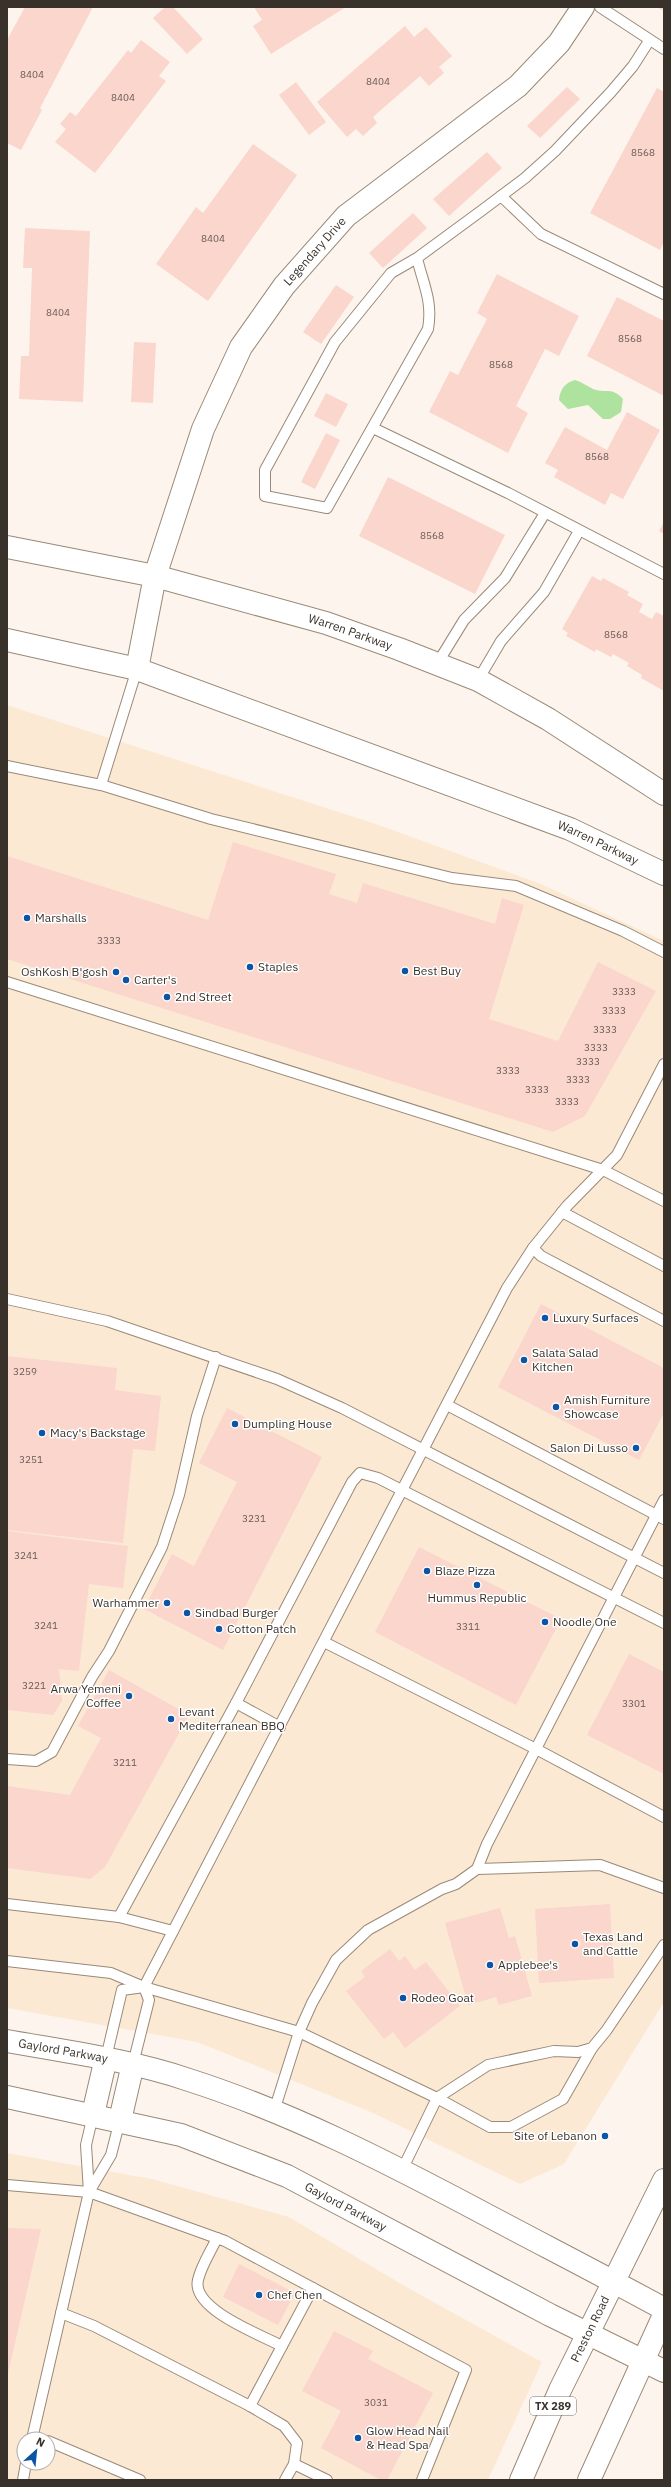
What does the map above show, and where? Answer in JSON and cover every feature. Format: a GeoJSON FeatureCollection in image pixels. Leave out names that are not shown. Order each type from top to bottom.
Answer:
{"type":"FeatureCollection","features":[{"type":"Feature","properties":{"kind":"street","name":"Legendary Drive"},"geometry":{"type":"LineString","coordinates":[[137,669],[155,576],[203,429],[241,347],[284,286],[346,216],[518,86],[559,43],[583,7]]}},
{"type":"Feature","properties":{"kind":"street","name":"Warren Parkway"},"geometry":{"type":"LineString","coordinates":[[7,546],[155,576],[326,623],[437,664],[478,680],[548,719],[664,794]]}},
{"type":"Feature","properties":{"kind":"street","name":"Warren Parkway"},"geometry":{"type":"LineString","coordinates":[[7,640],[137,669],[570,829],[664,874]]}},
{"type":"Feature","properties":{"kind":"street","name":"Gaylord Parkway"},"geometry":{"type":"LineString","coordinates":[[7,2041],[106,2058],[188,2079],[313,2126],[402,2170],[664,2309]]}},
{"type":"Feature","properties":{"kind":"street"},"geometry":{"type":"LineString","coordinates":[[93,2114],[106,2058]]}},
{"type":"Feature","properties":{"kind":"street"},"geometry":{"type":"LineString","coordinates":[[120,2120],[133,2064]]}},
{"type":"Feature","properties":{"kind":"street","name":"Gaylord Parkway"},"geometry":{"type":"LineString","coordinates":[[7,2097],[93,2114],[181,2135],[287,2176],[588,2334],[664,2371]]}},
{"type":"Feature","properties":{"kind":"street","name":"Preston Road"},"geometry":{"type":"LineString","coordinates":[[521,2480],[588,2334],[664,2180]]}},
{"type":"Feature","properties":{"kind":"street"},"geometry":{"type":"LineString","coordinates":[[589,2480],[642,2360],[664,2315]]}},
{"type":"Feature","properties":{"kind":"lane"},"geometry":{"type":"LineString","coordinates":[[600,7],[649,41],[664,49]]}},
{"type":"Feature","properties":{"kind":"lane"},"geometry":{"type":"LineString","coordinates":[[417,258],[430,298],[431,312],[428,329],[327,508],[265,496],[265,470],[335,342],[391,273],[417,258],[501,196],[555,151],[590,115],[633,66],[649,41]]}},
{"type":"Feature","properties":{"kind":"lane"},"geometry":{"type":"LineString","coordinates":[[501,196],[541,234],[664,294]]}},
{"type":"Feature","properties":{"kind":"lane"},"geometry":{"type":"LineString","coordinates":[[373,428],[664,574]]}},
{"type":"Feature","properties":{"kind":"lane"},"geometry":{"type":"LineString","coordinates":[[437,664],[464,620],[505,578],[545,513]]}},
{"type":"Feature","properties":{"kind":"lane"},"geometry":{"type":"LineString","coordinates":[[478,680],[500,641],[544,592],[579,531]]}},
{"type":"Feature","properties":{"kind":"lane"},"geometry":{"type":"LineString","coordinates":[[98,784],[101,784],[137,669]]}},
{"type":"Feature","properties":{"kind":"lane"},"geometry":{"type":"LineString","coordinates":[[7,766],[98,784],[211,819],[445,876],[516,886],[623,930],[664,952]]}},
{"type":"Feature","properties":{"kind":"lane"},"geometry":{"type":"LineString","coordinates":[[7,982],[603,1170],[664,1202]]}},
{"type":"Feature","properties":{"kind":"lane"},"geometry":{"type":"LineString","coordinates":[[133,2064],[149,2000],[144,1987],[403,1491],[507,1288],[533,1248],[562,1212],[617,1155],[664,1064]]}},
{"type":"Feature","properties":{"kind":"lane"},"geometry":{"type":"LineString","coordinates":[[562,1212],[664,1266]]}},
{"type":"Feature","properties":{"kind":"lane"},"geometry":{"type":"LineString","coordinates":[[533,1248],[542,1256],[664,1320]]}},
{"type":"Feature","properties":{"kind":"lane"},"geometry":{"type":"LineString","coordinates":[[7,1299],[107,1321],[262,1373],[342,1408],[664,1573]]}},
{"type":"Feature","properties":{"kind":"lane"},"geometry":{"type":"LineString","coordinates":[[7,1758],[36,1761],[52,1752],[92,1677],[110,1651],[162,1547],[179,1495],[197,1416],[216,1357]]}},
{"type":"Feature","properties":{"kind":"lane"},"geometry":{"type":"LineString","coordinates":[[447,1405],[660,1517]]}},
{"type":"Feature","properties":{"kind":"lane"},"geometry":{"type":"LineString","coordinates":[[119,1917],[236,1703],[356,1476],[360,1473],[370,1474],[614,1596],[664,1623]]}},
{"type":"Feature","properties":{"kind":"lane"},"geometry":{"type":"LineString","coordinates":[[274,2111],[299,2032],[312,2003],[336,1960],[368,1930],[442,1889],[456,1884],[477,1869],[487,1844],[634,1557],[660,1517],[664,1500]]}},
{"type":"Feature","properties":{"kind":"lane"},"geometry":{"type":"LineString","coordinates":[[324,1642],[536,1749],[664,1817]]}},
{"type":"Feature","properties":{"kind":"lane"},"geometry":{"type":"LineString","coordinates":[[236,1703],[280,1727]]}},
{"type":"Feature","properties":{"kind":"lane"},"geometry":{"type":"LineString","coordinates":[[477,1869],[600,1864],[664,1888]]}},
{"type":"Feature","properties":{"kind":"lane"},"geometry":{"type":"LineString","coordinates":[[7,1904],[119,1917],[173,1931]]}},
{"type":"Feature","properties":{"kind":"lane"},"geometry":{"type":"LineString","coordinates":[[7,1961],[111,1973],[144,1987],[299,2032],[437,2098],[490,2127],[511,2127],[563,2099],[592,2048],[606,2031],[664,1945]]}},
{"type":"Feature","properties":{"kind":"lane"},"geometry":{"type":"LineString","coordinates":[[106,2058],[122,1990],[144,1987]]}},
{"type":"Feature","properties":{"kind":"lane"},"geometry":{"type":"LineString","coordinates":[[402,2170],[437,2098],[488,2065],[554,2051],[578,2052],[592,2048]]}},
{"type":"Feature","properties":{"kind":"lane"},"geometry":{"type":"LineString","coordinates":[[33,2431],[89,2192],[86,2145],[93,2114]]}},
{"type":"Feature","properties":{"kind":"lane"},"geometry":{"type":"LineString","coordinates":[[89,2192],[112,2155],[120,2120]]}},
{"type":"Feature","properties":{"kind":"lane"},"geometry":{"type":"LineString","coordinates":[[7,2185],[89,2192],[217,2238],[466,2370],[422,2480]]}},
{"type":"Feature","properties":{"kind":"lane"},"geometry":{"type":"LineString","coordinates":[[217,2238],[197,2281],[199,2292],[206,2304],[224,2317],[282,2346]]}},
{"type":"Feature","properties":{"kind":"lane"},"geometry":{"type":"LineString","coordinates":[[250,2406],[313,2288]]}},
{"type":"Feature","properties":{"kind":"lane"},"geometry":{"type":"LineString","coordinates":[[61,2312],[94,2326],[250,2406],[284,2426],[297,2443],[294,2464],[285,2480]]}},
{"type":"Feature","properties":{"kind":"lane"},"geometry":{"type":"LineString","coordinates":[[56,2444],[140,2480]]}},
{"type":"Feature","properties":{"kind":"lane"},"geometry":{"type":"LineString","coordinates":[[294,2464],[327,2480]]}},
{"type":"Feature","properties":{"kind":"shaded area"},"geometry":{"type":"Polygon","coordinates":[[[575,380],[593,389],[612,391],[619,395],[623,399],[621,412],[610,419],[603,419],[588,405],[568,409],[559,400],[564,387],[568,383],[575,380]]]}},
{"type":"Feature","properties":{"kind":"shaded area"},"geometry":{"type":"Polygon","coordinates":[[[7,705],[376,824],[541,884],[664,941],[664,2002],[564,2164],[520,2184],[373,2113],[197,2042],[7,2008],[7,705]]]}},
{"type":"Feature","properties":{"kind":"shaded area"},"geometry":{"type":"Polygon","coordinates":[[[7,2153],[152,2179],[289,2217],[403,2285],[542,2362],[488,2480],[7,2480],[7,2153]]]}},
{"type":"Feature","properties":{"kind":"building"},"geometry":{"type":"Polygon","coordinates":[[[25,7],[93,7],[40,108],[42,110],[21,150],[7,143],[7,40],[25,7]]]}},
{"type":"Feature","properties":{"kind":"building"},"geometry":{"type":"Polygon","coordinates":[[[165,7],[173,7],[203,39],[187,54],[153,18],[165,7]]]}},
{"type":"Feature","properties":{"kind":"building"},"geometry":{"type":"Polygon","coordinates":[[[254,7],[346,7],[271,54],[253,26],[262,20],[254,7]]]}},
{"type":"Feature","properties":{"kind":"building"},"geometry":{"type":"Polygon","coordinates":[[[656,7],[664,7],[664,11],[656,7]]]}},
{"type":"Feature","properties":{"kind":"building"},"geometry":{"type":"Polygon","coordinates":[[[405,26],[414,37],[426,27],[452,56],[439,67],[444,73],[429,86],[420,76],[373,117],[377,123],[363,136],[356,129],[347,137],[317,102],[405,26]]]}},
{"type":"Feature","properties":{"kind":"building"},"geometry":{"type":"Polygon","coordinates":[[[141,40],[170,62],[159,76],[166,81],[95,173],[55,142],[66,129],[60,124],[70,112],[76,116],[128,50],[131,53],[141,40]]]}},
{"type":"Feature","properties":{"kind":"building"},"geometry":{"type":"Polygon","coordinates":[[[296,82],[326,122],[309,135],[279,95],[296,82]]]}},
{"type":"Feature","properties":{"kind":"building"},"geometry":{"type":"Polygon","coordinates":[[[567,87],[580,99],[540,138],[527,126],[567,87]]]}},
{"type":"Feature","properties":{"kind":"building"},"geometry":{"type":"Polygon","coordinates":[[[657,88],[664,92],[664,242],[660,250],[590,213],[657,88]]]}},
{"type":"Feature","properties":{"kind":"building"},"geometry":{"type":"Polygon","coordinates":[[[253,144],[297,175],[208,301],[156,264],[196,207],[203,213],[253,144]]]}},
{"type":"Feature","properties":{"kind":"building"},"geometry":{"type":"Polygon","coordinates":[[[487,152],[502,168],[449,216],[433,199],[487,152]]]}},
{"type":"Feature","properties":{"kind":"building"},"geometry":{"type":"Polygon","coordinates":[[[413,213],[427,228],[383,268],[369,253],[413,213]]]}},
{"type":"Feature","properties":{"kind":"building"},"geometry":{"type":"Polygon","coordinates":[[[25,228],[90,231],[83,402],[19,399],[21,356],[29,356],[32,268],[23,268],[25,228]]]}},
{"type":"Feature","properties":{"kind":"building"},"geometry":{"type":"Polygon","coordinates":[[[497,274],[579,316],[559,356],[545,349],[516,406],[528,413],[508,453],[429,412],[450,371],[458,375],[487,319],[477,313],[497,274]]]}},
{"type":"Feature","properties":{"kind":"building"},"geometry":{"type":"Polygon","coordinates":[[[336,285],[354,297],[321,344],[303,332],[336,285]]]}},
{"type":"Feature","properties":{"kind":"building"},"geometry":{"type":"Polygon","coordinates":[[[617,297],[664,321],[664,396],[587,356],[617,297]]]}},
{"type":"Feature","properties":{"kind":"building"},"geometry":{"type":"Polygon","coordinates":[[[134,342],[156,343],[153,403],[131,402],[134,342]]]}},
{"type":"Feature","properties":{"kind":"building"},"geometry":{"type":"Polygon","coordinates":[[[326,393],[348,404],[336,427],[314,416],[326,393]]]}},
{"type":"Feature","properties":{"kind":"building"},"geometry":{"type":"Polygon","coordinates":[[[627,412],[660,430],[623,499],[611,493],[605,505],[554,477],[558,470],[545,463],[565,427],[607,450],[627,412]]]}},
{"type":"Feature","properties":{"kind":"building"},"geometry":{"type":"Polygon","coordinates":[[[326,433],[340,440],[315,489],[301,482],[326,433]]]}},
{"type":"Feature","properties":{"kind":"building"},"geometry":{"type":"Polygon","coordinates":[[[388,477],[505,535],[475,594],[359,536],[388,477]]]}},
{"type":"Feature","properties":{"kind":"building"},"geometry":{"type":"Polygon","coordinates":[[[664,522],[664,534],[659,531],[664,522]]]}},
{"type":"Feature","properties":{"kind":"building"},"geometry":{"type":"Polygon","coordinates":[[[592,576],[601,581],[603,578],[629,592],[627,595],[643,604],[639,612],[652,619],[656,612],[664,616],[664,691],[641,678],[642,675],[627,666],[629,663],[613,654],[611,657],[596,649],[595,652],[566,636],[568,633],[562,629],[592,576]]]}},
{"type":"Feature","properties":{"kind":"building"},"geometry":{"type":"Polygon","coordinates":[[[233,842],[336,874],[329,894],[357,903],[363,883],[495,924],[502,898],[524,905],[489,1019],[558,1041],[598,962],[656,991],[585,1116],[553,1132],[7,959],[7,856],[208,920],[233,842]]]}},
{"type":"Feature","properties":{"kind":"building"},"geometry":{"type":"Polygon","coordinates":[[[541,1304],[664,1368],[664,1413],[639,1460],[498,1387],[541,1304]]]}},
{"type":"Feature","properties":{"kind":"building"},"geometry":{"type":"Polygon","coordinates":[[[7,1356],[117,1368],[115,1390],[161,1396],[155,1451],[133,1449],[123,1543],[7,1530],[7,1356]]]}},
{"type":"Feature","properties":{"kind":"building"},"geometry":{"type":"Polygon","coordinates":[[[227,1408],[322,1457],[223,1650],[144,1609],[172,1554],[194,1566],[237,1482],[199,1463],[227,1408]]]}},
{"type":"Feature","properties":{"kind":"building"},"geometry":{"type":"Polygon","coordinates":[[[7,1531],[128,1546],[123,1588],[89,1584],[79,1671],[59,1669],[62,1701],[53,1715],[7,1710],[7,1531]]]}},
{"type":"Feature","properties":{"kind":"building"},"geometry":{"type":"Polygon","coordinates":[[[419,1547],[561,1619],[516,1705],[375,1632],[419,1547]]]}},
{"type":"Feature","properties":{"kind":"building"},"geometry":{"type":"Polygon","coordinates":[[[629,1654],[664,1672],[664,1774],[587,1735],[629,1654]]]}},
{"type":"Feature","properties":{"kind":"building"},"geometry":{"type":"Polygon","coordinates":[[[109,1670],[189,1715],[105,1867],[90,1879],[7,1868],[7,1786],[70,1795],[101,1738],[78,1726],[109,1670]]]}},
{"type":"Feature","properties":{"kind":"building","name":"Texas Land and Cattle"},"geometry":{"type":"Polygon","coordinates":[[[610,1904],[614,1978],[539,1983],[535,1909],[610,1904]]]}},
{"type":"Feature","properties":{"kind":"building","name":"Applebee's"},"geometry":{"type":"Polygon","coordinates":[[[500,1908],[509,1938],[515,1936],[532,1996],[499,2005],[496,1997],[468,2005],[445,1923],[500,1908]]]}},
{"type":"Feature","properties":{"kind":"building","name":"Rodeo Goat"},"geometry":{"type":"Polygon","coordinates":[[[390,1949],[399,1961],[405,1956],[415,1970],[426,1962],[460,2006],[405,2048],[393,2032],[384,2039],[346,1991],[365,1977],[361,1971],[390,1949]]]}},
{"type":"Feature","properties":{"kind":"building"},"geometry":{"type":"Polygon","coordinates":[[[7,2228],[41,2229],[8,2374],[7,2374],[7,2228]]]}},
{"type":"Feature","properties":{"kind":"building","name":"Chef Chen"},"geometry":{"type":"Polygon","coordinates":[[[239,2264],[295,2293],[278,2325],[223,2297],[239,2264]]]}},
{"type":"Feature","properties":{"kind":"building"},"geometry":{"type":"Polygon","coordinates":[[[334,2331],[373,2351],[368,2359],[433,2393],[387,2480],[381,2480],[321,2448],[341,2411],[302,2391],[334,2331]]]}},
{"type":"Feature","properties":{"kind":"place","name":"Marshalls"},"geometry":{"type":"Point","coordinates":[27,918]}},
{"type":"Feature","properties":{"kind":"place","name":"Staples"},"geometry":{"type":"Point","coordinates":[250,967]}},
{"type":"Feature","properties":{"kind":"place","name":"Best Buy"},"geometry":{"type":"Point","coordinates":[405,971]}},
{"type":"Feature","properties":{"kind":"place","name":"OshKosh B'gosh"},"geometry":{"type":"Point","coordinates":[116,972]}},
{"type":"Feature","properties":{"kind":"place","name":"Carter's"},"geometry":{"type":"Point","coordinates":[126,980]}},
{"type":"Feature","properties":{"kind":"place","name":"2nd Street"},"geometry":{"type":"Point","coordinates":[167,997]}},
{"type":"Feature","properties":{"kind":"place","name":"Luxury Surfaces"},"geometry":{"type":"Point","coordinates":[545,1318]}},
{"type":"Feature","properties":{"kind":"place","name":"Salata Salad Kitchen"},"geometry":{"type":"Point","coordinates":[524,1360]}},
{"type":"Feature","properties":{"kind":"place","name":"Amish Furniture Showcase"},"geometry":{"type":"Point","coordinates":[556,1407]}},
{"type":"Feature","properties":{"kind":"place","name":"Dumpling House"},"geometry":{"type":"Point","coordinates":[235,1424]}},
{"type":"Feature","properties":{"kind":"place","name":"Macy's Backstage"},"geometry":{"type":"Point","coordinates":[42,1433]}},
{"type":"Feature","properties":{"kind":"place","name":"Salon Di Lusso"},"geometry":{"type":"Point","coordinates":[636,1448]}},
{"type":"Feature","properties":{"kind":"place","name":"Blaze Pizza"},"geometry":{"type":"Point","coordinates":[427,1571]}},
{"type":"Feature","properties":{"kind":"place","name":"Hummus Republic"},"geometry":{"type":"Point","coordinates":[477,1585]}},
{"type":"Feature","properties":{"kind":"place","name":"Warhammer"},"geometry":{"type":"Point","coordinates":[167,1603]}},
{"type":"Feature","properties":{"kind":"place","name":"Sindbad Burger"},"geometry":{"type":"Point","coordinates":[187,1613]}},
{"type":"Feature","properties":{"kind":"place","name":"Noodle One"},"geometry":{"type":"Point","coordinates":[545,1622]}},
{"type":"Feature","properties":{"kind":"place","name":"Cotton Patch"},"geometry":{"type":"Point","coordinates":[219,1629]}},
{"type":"Feature","properties":{"kind":"place","name":"Arwa Yemeni Coffee"},"geometry":{"type":"Point","coordinates":[129,1696]}},
{"type":"Feature","properties":{"kind":"place","name":"Levant Mediterranean BBQ"},"geometry":{"type":"Point","coordinates":[171,1719]}},
{"type":"Feature","properties":{"kind":"place","name":"Texas Land and Cattle"},"geometry":{"type":"Point","coordinates":[575,1944]}},
{"type":"Feature","properties":{"kind":"place","name":"Applebee's"},"geometry":{"type":"Point","coordinates":[490,1965]}},
{"type":"Feature","properties":{"kind":"place","name":"Rodeo Goat"},"geometry":{"type":"Point","coordinates":[403,1998]}},
{"type":"Feature","properties":{"kind":"place","name":"Site of Lebanon"},"geometry":{"type":"Point","coordinates":[605,2136]}},
{"type":"Feature","properties":{"kind":"place","name":"Chef Chen"},"geometry":{"type":"Point","coordinates":[259,2295]}},
{"type":"Feature","properties":{"kind":"place","name":"Glow Head Nail & Head Spa"},"geometry":{"type":"Point","coordinates":[358,2438]}}]}
